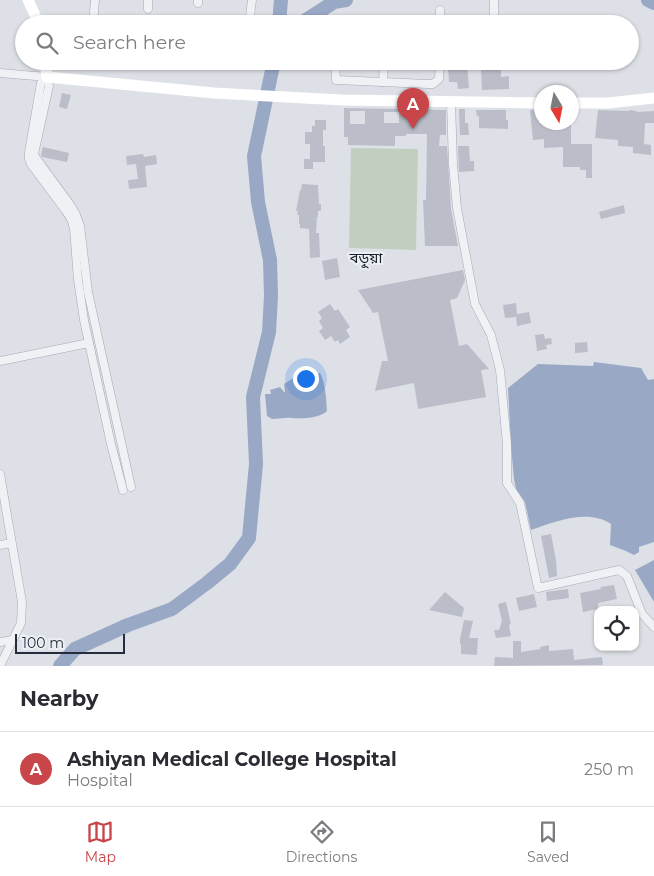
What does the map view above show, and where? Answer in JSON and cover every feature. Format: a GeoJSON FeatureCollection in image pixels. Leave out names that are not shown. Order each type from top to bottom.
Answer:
{"type":"FeatureCollection","features":[{"type":"Feature","properties":{"kind":"street"},"geometry":{"type":"LineString","coordinates":[[28,0],[35,15]]}},
{"type":"Feature","properties":{"kind":"street"},"geometry":{"type":"LineString","coordinates":[[94,15],[95,0]]}},
{"type":"Feature","properties":{"kind":"street"},"geometry":{"type":"LineString","coordinates":[[251,15],[252,0]]}},
{"type":"Feature","properties":{"kind":"street"},"geometry":{"type":"LineString","coordinates":[[494,0],[494,15]]}},
{"type":"Feature","properties":{"kind":"street"},"geometry":{"type":"LineString","coordinates":[[440,10],[440,15]]}},
{"type":"Feature","properties":{"kind":"street"},"geometry":{"type":"LineString","coordinates":[[46,70],[49,86],[34,154],[56,191],[74,228],[81,302],[111,444],[123,490]]}},
{"type":"Feature","properties":{"kind":"street"},"geometry":{"type":"LineString","coordinates":[[335,70],[336,80],[433,84],[440,80],[440,70]]}},
{"type":"Feature","properties":{"kind":"street"},"geometry":{"type":"LineString","coordinates":[[383,82],[384,70]]}},
{"type":"Feature","properties":{"kind":"street"},"geometry":{"type":"LineString","coordinates":[[0,73],[214,93],[304,98],[534,103]]}},
{"type":"Feature","properties":{"kind":"street"},"geometry":{"type":"LineString","coordinates":[[579,103],[608,103],[654,98]]}},
{"type":"Feature","properties":{"kind":"street"},"geometry":{"type":"LineString","coordinates":[[451,102],[453,165],[457,208],[475,304],[491,335],[500,370],[507,483],[520,504],[538,588],[619,570],[627,576],[642,614],[654,627]]}},
{"type":"Feature","properties":{"kind":"street"},"geometry":{"type":"LineString","coordinates":[[56,191],[71,206],[80,226],[88,292],[131,487]]}},
{"type":"Feature","properties":{"kind":"street"},"geometry":{"type":"LineString","coordinates":[[0,361],[89,343]]}},
{"type":"Feature","properties":{"kind":"street"},"geometry":{"type":"LineString","coordinates":[[111,444],[121,442]]}},
{"type":"Feature","properties":{"kind":"street"},"geometry":{"type":"LineString","coordinates":[[0,474],[22,602],[21,623],[0,666]]}},
{"type":"Feature","properties":{"kind":"street"},"geometry":{"type":"LineString","coordinates":[[0,545],[11,543]]}},
{"type":"Feature","properties":{"kind":"street"},"geometry":{"type":"LineString","coordinates":[[0,642],[13,640]]}},
{"type":"Feature","properties":{"kind":"green space"},"geometry":{"type":"Polygon","coordinates":[[[351,148],[418,149],[416,250],[349,248],[351,148]]]}},
{"type":"Feature","properties":{"kind":"water"},"geometry":{"type":"Polygon","coordinates":[[[594,362],[641,368],[648,380],[654,379],[654,542],[639,547],[639,552],[634,555],[610,545],[611,524],[602,519],[592,517],[571,518],[531,530],[525,502],[516,489],[511,446],[508,388],[538,364],[593,366],[594,362]]]}},
{"type":"Feature","properties":{"kind":"water"},"geometry":{"type":"Polygon","coordinates":[[[320,373],[325,387],[327,411],[315,417],[306,418],[272,419],[267,416],[265,394],[271,394],[270,390],[280,387],[285,392],[284,384],[295,377],[297,382],[300,383],[301,379],[304,381],[304,377],[320,373]]]}},
{"type":"Feature","properties":{"kind":"water"},"geometry":{"type":"Polygon","coordinates":[[[654,560],[654,602],[635,570],[654,560]]]}},
{"type":"Feature","properties":{"kind":"building"},"geometry":{"type":"Polygon","coordinates":[[[448,70],[467,70],[469,88],[458,89],[457,82],[449,82],[448,70]]]}},
{"type":"Feature","properties":{"kind":"building"},"geometry":{"type":"Polygon","coordinates":[[[481,70],[501,70],[501,77],[509,76],[509,89],[482,90],[481,70]]]}},
{"type":"Feature","properties":{"kind":"building"},"geometry":{"type":"Polygon","coordinates":[[[62,93],[71,95],[67,109],[59,107],[62,93]]]}},
{"type":"Feature","properties":{"kind":"building"},"geometry":{"type":"Polygon","coordinates":[[[344,108],[446,110],[446,135],[440,135],[439,146],[447,146],[451,209],[458,246],[425,246],[423,200],[426,200],[427,134],[395,136],[395,146],[348,145],[348,137],[344,137],[344,108]],[[350,111],[350,124],[365,124],[365,111],[350,111]],[[384,112],[384,123],[399,123],[399,112],[384,112]]]}},
{"type":"Feature","properties":{"kind":"building"},"geometry":{"type":"Polygon","coordinates":[[[459,109],[465,109],[465,123],[468,123],[469,135],[460,135],[459,109]]]}},
{"type":"Feature","properties":{"kind":"building"},"geometry":{"type":"Polygon","coordinates":[[[476,110],[506,110],[508,129],[479,128],[479,116],[477,116],[476,110]]]}},
{"type":"Feature","properties":{"kind":"building"},"geometry":{"type":"Polygon","coordinates":[[[530,110],[534,110],[534,130],[571,130],[571,144],[592,144],[592,178],[586,178],[586,170],[580,170],[580,167],[563,167],[563,147],[544,148],[544,139],[533,140],[530,110]]]}},
{"type":"Feature","properties":{"kind":"building"},"geometry":{"type":"Polygon","coordinates":[[[598,110],[654,111],[654,123],[645,123],[644,144],[651,145],[651,155],[633,153],[633,147],[618,146],[618,140],[595,138],[598,110]]]}},
{"type":"Feature","properties":{"kind":"building"},"geometry":{"type":"Polygon","coordinates":[[[315,120],[326,120],[326,130],[323,130],[325,162],[313,162],[313,169],[304,169],[304,159],[310,159],[310,144],[305,144],[305,132],[312,132],[315,120]]]}},
{"type":"Feature","properties":{"kind":"building"},"geometry":{"type":"Polygon","coordinates":[[[458,146],[469,146],[470,161],[474,161],[474,171],[459,172],[458,146]]]}},
{"type":"Feature","properties":{"kind":"building"},"geometry":{"type":"Polygon","coordinates":[[[43,147],[69,153],[67,162],[42,157],[43,147]]]}},
{"type":"Feature","properties":{"kind":"building"},"geometry":{"type":"Polygon","coordinates":[[[143,154],[144,157],[156,155],[157,164],[145,166],[147,187],[129,189],[128,180],[138,179],[136,164],[127,165],[126,156],[143,154]]]}},
{"type":"Feature","properties":{"kind":"building"},"geometry":{"type":"Polygon","coordinates":[[[302,184],[318,185],[321,211],[318,211],[316,233],[319,233],[320,257],[310,258],[309,229],[300,228],[299,224],[299,215],[297,215],[298,211],[296,211],[302,184]]]}},
{"type":"Feature","properties":{"kind":"building"},"geometry":{"type":"Polygon","coordinates":[[[624,205],[625,213],[601,219],[599,212],[624,205]]]}},
{"type":"Feature","properties":{"kind":"building"},"geometry":{"type":"Polygon","coordinates":[[[337,258],[340,277],[325,280],[322,261],[337,258]]]}},
{"type":"Feature","properties":{"kind":"building"},"geometry":{"type":"Polygon","coordinates":[[[463,270],[465,280],[457,298],[450,300],[459,346],[467,344],[489,369],[481,370],[486,397],[418,409],[414,383],[375,391],[382,361],[388,361],[378,312],[373,313],[358,290],[463,270]]]}},
{"type":"Feature","properties":{"kind":"building"},"geometry":{"type":"Polygon","coordinates":[[[516,303],[517,314],[529,312],[531,323],[517,326],[516,317],[505,318],[503,305],[516,303]]]}},
{"type":"Feature","properties":{"kind":"building"},"geometry":{"type":"Polygon","coordinates":[[[330,304],[335,311],[338,309],[350,327],[346,330],[350,337],[340,344],[338,340],[335,342],[331,336],[325,340],[319,331],[323,328],[319,321],[322,318],[318,312],[330,304]]]}},
{"type":"Feature","properties":{"kind":"building"},"geometry":{"type":"Polygon","coordinates":[[[544,334],[545,339],[551,338],[552,344],[546,345],[547,349],[537,351],[535,335],[544,334]]]}},
{"type":"Feature","properties":{"kind":"building"},"geometry":{"type":"Polygon","coordinates":[[[587,342],[588,352],[575,353],[575,343],[587,342]]]}},
{"type":"Feature","properties":{"kind":"building"},"geometry":{"type":"Polygon","coordinates":[[[551,534],[557,576],[549,578],[541,536],[551,534]]]}},
{"type":"Feature","properties":{"kind":"building"},"geometry":{"type":"Polygon","coordinates":[[[614,585],[617,599],[598,603],[598,606],[594,606],[594,610],[583,612],[580,593],[601,589],[600,587],[614,585]]]}},
{"type":"Feature","properties":{"kind":"building"},"geometry":{"type":"Polygon","coordinates":[[[568,589],[569,598],[547,601],[546,592],[568,589]]]}},
{"type":"Feature","properties":{"kind":"building"},"geometry":{"type":"Polygon","coordinates":[[[445,592],[464,608],[462,617],[429,610],[445,592]]]}},
{"type":"Feature","properties":{"kind":"building"},"geometry":{"type":"Polygon","coordinates":[[[534,594],[537,607],[519,611],[516,598],[534,594]]]}},
{"type":"Feature","properties":{"kind":"building"},"geometry":{"type":"Polygon","coordinates":[[[506,602],[511,624],[509,625],[511,636],[496,638],[494,630],[499,630],[502,621],[498,604],[506,602]]]}},
{"type":"Feature","properties":{"kind":"building"},"geometry":{"type":"Polygon","coordinates":[[[464,620],[473,621],[469,638],[478,638],[477,655],[461,654],[460,639],[464,620]]]}},
{"type":"Feature","properties":{"kind":"building"},"geometry":{"type":"Polygon","coordinates":[[[513,641],[521,641],[521,652],[540,649],[540,647],[549,645],[549,651],[573,649],[574,660],[602,657],[603,665],[494,666],[495,657],[513,658],[513,641]]]}},
{"type":"Feature","properties":{"kind":"waterway"},"geometry":{"type":"LineString","coordinates":[[280,15],[281,0]]}},
{"type":"Feature","properties":{"kind":"waterway"},"geometry":{"type":"LineString","coordinates":[[314,15],[334,2],[346,0]]}},
{"type":"Feature","properties":{"kind":"waterway"},"geometry":{"type":"LineString","coordinates":[[648,0],[654,3]]}},
{"type":"Feature","properties":{"kind":"waterway"},"geometry":{"type":"LineString","coordinates":[[60,666],[75,649],[128,625],[172,609],[230,564],[249,538],[256,464],[253,397],[269,332],[271,296],[270,260],[258,202],[254,156],[272,70]]}},
{"type":"Feature","properties":{"kind":"place","name":"Ashiyan Medical College Hospital"},"geometry":{"type":"Point","coordinates":[413,129]}},
{"type":"Feature","properties":{"kind":"district","name":"বড়ুয়া"},"geometry":{"type":"Point","coordinates":[366,257]}}]}
